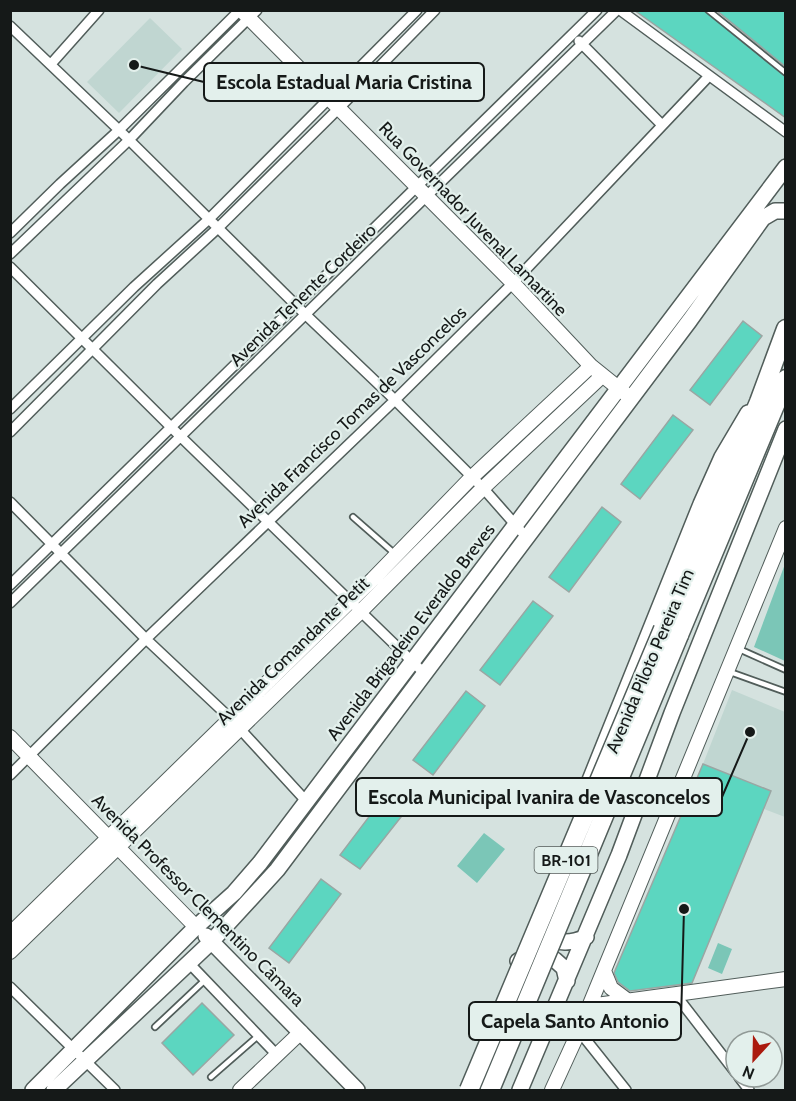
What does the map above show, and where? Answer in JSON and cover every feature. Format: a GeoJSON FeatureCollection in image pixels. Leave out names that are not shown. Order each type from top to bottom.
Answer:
{"type":"FeatureCollection","features":[{"type":"Feature","properties":{"kind":"highway","name":"Avenida Piloto Pereira Tim"},"geometry":{"type":"LineString","coordinates":[[490,1090],[671,632],[786,329]]}},
{"type":"Feature","properties":{"kind":"highway","name":"Avenida Piloto Pereira Tim"},"geometry":{"type":"LineString","coordinates":[[469,1090],[671,632],[786,379]]}},
{"type":"Feature","properties":{"kind":"main road","name":"Avenida Brigadeiro Everaldo Breves"},"geometry":{"type":"LineString","coordinates":[[33,1090],[79,1055],[189,963],[277,870],[527,538],[625,393],[786,167]]}},
{"type":"Feature","properties":{"kind":"main road","name":"Avenida Brigadeiro Everaldo Breves"},"geometry":{"type":"LineString","coordinates":[[54,1090],[79,1055],[196,927],[234,893],[260,863],[564,459],[690,320],[763,218],[775,211],[786,211]]}},
{"type":"Feature","properties":{"kind":"main road"},"geometry":{"type":"LineString","coordinates":[[463,1090],[518,961],[701,504],[722,457],[749,413],[759,402]]}},
{"type":"Feature","properties":{"kind":"main road"},"geometry":{"type":"LineString","coordinates":[[520,1090],[619,855],[672,713],[786,429]]}},
{"type":"Feature","properties":{"kind":"main road"},"geometry":{"type":"LineString","coordinates":[[534,921],[545,937],[563,943],[575,942],[586,937]]}},
{"type":"Feature","properties":{"kind":"main road","name":"Avenida Professor Clementino Câmara"},"geometry":{"type":"LineString","coordinates":[[196,927],[357,1090]]}},
{"type":"Feature","properties":{"kind":"main road"},"geometry":{"type":"LineString","coordinates":[[518,961],[534,954],[543,955],[555,960],[564,968],[567,981]]}},
{"type":"Feature","properties":{"kind":"street"},"geometry":{"type":"LineString","coordinates":[[51,64],[99,10]]}},
{"type":"Feature","properties":{"kind":"street"},"geometry":{"type":"LineString","coordinates":[[10,432],[157,284],[218,228],[335,103],[417,10]]}},
{"type":"Feature","properties":{"kind":"street"},"geometry":{"type":"LineString","coordinates":[[10,409],[134,287],[435,10]]}},
{"type":"Feature","properties":{"kind":"street","name":"Avenida Tenente Cordeiro"},"geometry":{"type":"LineString","coordinates":[[10,585],[597,10]]}},
{"type":"Feature","properties":{"kind":"street"},"geometry":{"type":"LineString","coordinates":[[618,10],[786,132]]}},
{"type":"Feature","properties":{"kind":"street","name":"Avenida Tenente Cordeiro"},"geometry":{"type":"LineString","coordinates":[[10,603],[618,10]]}},
{"type":"Feature","properties":{"kind":"street"},"geometry":{"type":"LineString","coordinates":[[10,233],[247,12]]}},
{"type":"Feature","properties":{"kind":"street"},"geometry":{"type":"LineString","coordinates":[[10,255],[129,140],[247,12]]}},
{"type":"Feature","properties":{"kind":"street","name":"Rua Governador Juvenal Lamartine"},"geometry":{"type":"LineString","coordinates":[[247,12],[513,283],[596,371],[625,393]]}},
{"type":"Feature","properties":{"kind":"street"},"geometry":{"type":"LineString","coordinates":[[10,26],[395,400],[483,488],[527,538]]}},
{"type":"Feature","properties":{"kind":"street"},"geometry":{"type":"LineString","coordinates":[[573,35],[662,125]]}},
{"type":"Feature","properties":{"kind":"street","name":"Avenida Francisco Tomas de Vasconcelos"},"geometry":{"type":"LineString","coordinates":[[10,775],[513,283],[709,76]]}},
{"type":"Feature","properties":{"kind":"street"},"geometry":{"type":"LineString","coordinates":[[10,267],[424,673]]}},
{"type":"Feature","properties":{"kind":"street","name":"Avenida Comandante Petit"},"geometry":{"type":"LineString","coordinates":[[10,952],[113,843],[235,723],[284,665],[396,555],[471,477],[596,371]]}},
{"type":"Feature","properties":{"kind":"street","name":"Avenida Comandante Petit"},"geometry":{"type":"LineString","coordinates":[[235,723],[294,675],[361,610],[596,371]]}},
{"type":"Feature","properties":{"kind":"street"},"geometry":{"type":"LineString","coordinates":[[10,502],[235,723],[307,802]]}},
{"type":"Feature","properties":{"kind":"street"},"geometry":{"type":"LineString","coordinates":[[552,1090],[579,1031],[786,528]]}},
{"type":"Feature","properties":{"kind":"street"},"geometry":{"type":"LineString","coordinates":[[284,665],[294,675]]}},
{"type":"Feature","properties":{"kind":"street","name":"Avenida Professor Clementino Câmara"},"geometry":{"type":"LineString","coordinates":[[10,737],[196,927]]}},
{"type":"Feature","properties":{"kind":"street","name":"Avenida Comandante Petit"},"geometry":{"type":"LineString","coordinates":[[10,934],[113,843]]}},
{"type":"Feature","properties":{"kind":"street"},"geometry":{"type":"LineString","coordinates":[[189,963],[277,1055]]}},
{"type":"Feature","properties":{"kind":"street"},"geometry":{"type":"LineString","coordinates":[[604,970],[611,988],[627,1000]]}},
{"type":"Feature","properties":{"kind":"street"},"geometry":{"type":"LineString","coordinates":[[589,1006],[783,980]]}},
{"type":"Feature","properties":{"kind":"street"},"geometry":{"type":"LineString","coordinates":[[10,987],[115,1090]]}},
{"type":"Feature","properties":{"kind":"street"},"geometry":{"type":"LineString","coordinates":[[675,994],[724,1058]]}},
{"type":"Feature","properties":{"kind":"street"},"geometry":{"type":"LineString","coordinates":[[579,1031],[626,1090]]}},
{"type":"Feature","properties":{"kind":"street"},"geometry":{"type":"LineString","coordinates":[[240,1090],[301,1032]]}},
{"type":"Feature","properties":{"kind":"lane"},"geometry":{"type":"LineString","coordinates":[[708,10],[786,73]]}},
{"type":"Feature","properties":{"kind":"lane"},"geometry":{"type":"LineString","coordinates":[[353,517],[396,555]]}},
{"type":"Feature","properties":{"kind":"lane"},"geometry":{"type":"LineString","coordinates":[[736,649],[786,670]]}},
{"type":"Feature","properties":{"kind":"lane"},"geometry":{"type":"LineString","coordinates":[[727,671],[786,692]]}},
{"type":"Feature","properties":{"kind":"lane"},"geometry":{"type":"LineString","coordinates":[[155,1027],[206,980]]}},
{"type":"Feature","properties":{"kind":"lane"},"geometry":{"type":"LineString","coordinates":[[211,1077],[258,1036]]}},
{"type":"Feature","properties":{"kind":"shaded area"},"geometry":{"type":"Polygon","coordinates":[[[150,18],[182,49],[119,113],[87,82],[150,18]]]}},
{"type":"Feature","properties":{"kind":"shaded area"},"geometry":{"type":"Polygon","coordinates":[[[732,690],[785,712],[785,817],[764,809],[771,791],[703,764],[732,690]]]}},
{"type":"Feature","properties":{"kind":"green space"},"geometry":{"type":"Polygon","coordinates":[[[785,564],[785,661],[754,647],[785,564]]]}},
{"type":"Feature","properties":{"kind":"green space"},"geometry":{"type":"Polygon","coordinates":[[[484,833],[505,849],[477,883],[457,866],[484,833]]]}},
{"type":"Feature","properties":{"kind":"green space"},"geometry":{"type":"Polygon","coordinates":[[[718,943],[732,949],[722,974],[708,968],[718,943]]]}},
{"type":"Feature","properties":{"kind":"building"},"geometry":{"type":"Polygon","coordinates":[[[634,10],[704,10],[786,77],[786,118],[634,10]]]}},
{"type":"Feature","properties":{"kind":"building"},"geometry":{"type":"Polygon","coordinates":[[[716,10],[786,10],[786,67],[716,10]]]}},
{"type":"Feature","properties":{"kind":"building"},"geometry":{"type":"Polygon","coordinates":[[[743,321],[762,336],[710,405],[690,390],[743,321]]]}},
{"type":"Feature","properties":{"kind":"building"},"geometry":{"type":"Polygon","coordinates":[[[673,415],[693,430],[640,499],[621,484],[673,415]]]}},
{"type":"Feature","properties":{"kind":"building"},"geometry":{"type":"Polygon","coordinates":[[[602,507],[621,522],[569,592],[549,577],[602,507]]]}},
{"type":"Feature","properties":{"kind":"building"},"geometry":{"type":"Polygon","coordinates":[[[533,601],[553,616],[500,685],[480,670],[533,601]]]}},
{"type":"Feature","properties":{"kind":"building"},"geometry":{"type":"Polygon","coordinates":[[[466,691],[485,706],[433,775],[413,760],[466,691]]]}},
{"type":"Feature","properties":{"kind":"building"},"geometry":{"type":"Polygon","coordinates":[[[703,764],[771,791],[692,983],[630,991],[618,982],[614,973],[703,764]]]}},
{"type":"Feature","properties":{"kind":"building"},"geometry":{"type":"Polygon","coordinates":[[[393,785],[412,803],[360,869],[340,855],[393,785]]]}},
{"type":"Feature","properties":{"kind":"building"},"geometry":{"type":"Polygon","coordinates":[[[321,879],[341,894],[289,963],[269,948],[321,879]]]}},
{"type":"Feature","properties":{"kind":"building"},"geometry":{"type":"Polygon","coordinates":[[[202,1003],[234,1035],[193,1075],[162,1043],[202,1003]]]}},
{"type":"Feature","properties":{"kind":"place","name":"Escola Estadual Maria Cristina"},"geometry":{"type":"Point","coordinates":[134,65]}},
{"type":"Feature","properties":{"kind":"place","name":"Escola Municipal Ivanira de Vasconcelos"},"geometry":{"type":"Point","coordinates":[750,732]}},
{"type":"Feature","properties":{"kind":"place","name":"Capela Santo Antonio"},"geometry":{"type":"Point","coordinates":[684,909]}}]}
